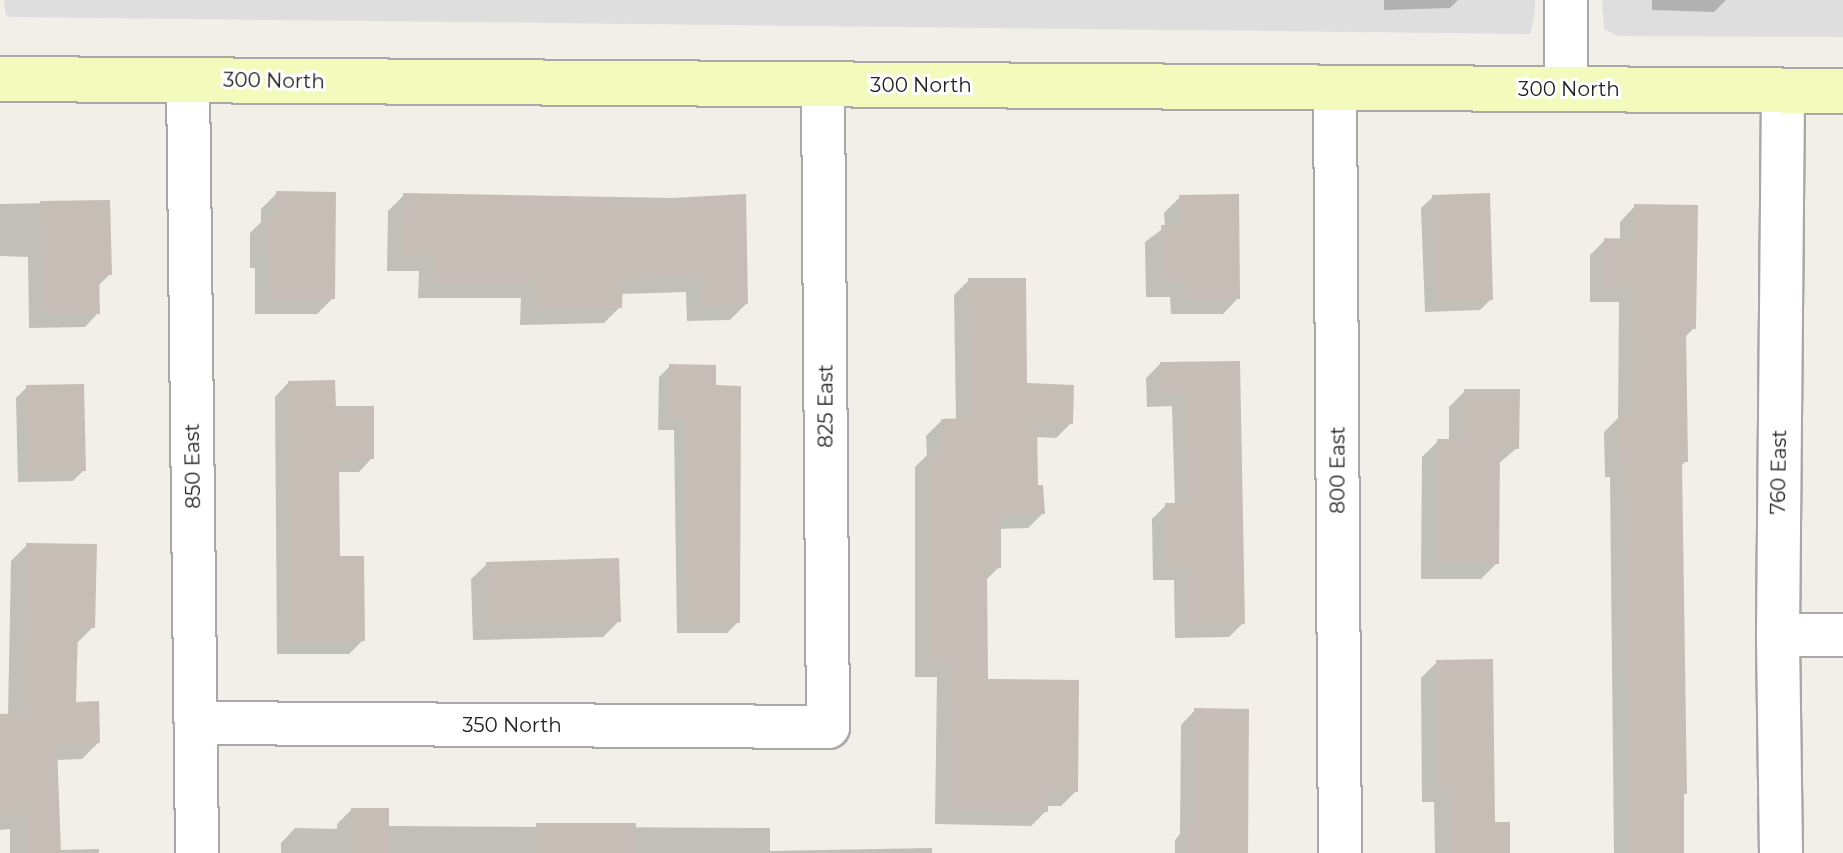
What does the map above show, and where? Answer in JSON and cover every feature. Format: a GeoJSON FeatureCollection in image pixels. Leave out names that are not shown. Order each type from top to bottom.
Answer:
{"type":"FeatureCollection","features":[{"type":"Feature","properties":{"kind":"street"},"geometry":{"type":"LineString","coordinates":[[1566,0],[1566,89]]}},
{"type":"Feature","properties":{"kind":"street","name":"300 North"},"geometry":{"type":"LineString","coordinates":[[0,79],[1843,91]]}},
{"type":"Feature","properties":{"kind":"street","name":"850 East"},"geometry":{"type":"LineString","coordinates":[[188,80],[197,853]]}},
{"type":"Feature","properties":{"kind":"street","name":"825 East"},"geometry":{"type":"LineString","coordinates":[[823,84],[828,727]]}},
{"type":"Feature","properties":{"kind":"street","name":"800 East"},"geometry":{"type":"LineString","coordinates":[[1335,88],[1340,853]]}},
{"type":"Feature","properties":{"kind":"street","name":"760 East"},"geometry":{"type":"LineString","coordinates":[[1781,853],[1778,635],[1783,91]]}},
{"type":"Feature","properties":{"kind":"street"},"geometry":{"type":"LineString","coordinates":[[1778,635],[1843,635]]}},
{"type":"Feature","properties":{"kind":"street","name":"350 North"},"geometry":{"type":"LineString","coordinates":[[196,723],[828,727]]}},
{"type":"Feature","properties":{"kind":"shaded area"},"geometry":{"type":"Polygon","coordinates":[[[4,0],[1535,0],[1535,12],[1530,34],[10,17],[6,15],[4,0]]]}},
{"type":"Feature","properties":{"kind":"shaded area"},"geometry":{"type":"Polygon","coordinates":[[[1602,0],[1843,0],[1843,37],[1618,36],[1604,29],[1602,0]]]}},
{"type":"Feature","properties":{"kind":"building"},"geometry":{"type":"Polygon","coordinates":[[[276,191],[336,192],[335,299],[270,299],[270,253],[265,252],[265,215],[276,215],[276,191]]]}},
{"type":"Feature","properties":{"kind":"building"},"geometry":{"type":"Polygon","coordinates":[[[403,193],[672,198],[746,194],[748,304],[702,306],[701,277],[623,279],[622,308],[535,310],[536,283],[434,283],[434,256],[402,256],[403,193]]]}},
{"type":"Feature","properties":{"kind":"building"},"geometry":{"type":"Polygon","coordinates":[[[1490,193],[1493,300],[1435,302],[1432,195],[1490,193]]]}},
{"type":"Feature","properties":{"kind":"building"},"geometry":{"type":"Polygon","coordinates":[[[1239,194],[1240,299],[1186,299],[1185,282],[1162,282],[1161,225],[1180,225],[1179,195],[1239,194]]]}},
{"type":"Feature","properties":{"kind":"building"},"geometry":{"type":"Polygon","coordinates":[[[110,200],[112,275],[99,275],[100,314],[42,315],[40,201],[110,200]]]}},
{"type":"Feature","properties":{"kind":"building"},"geometry":{"type":"Polygon","coordinates":[[[1634,204],[1698,205],[1696,329],[1686,329],[1688,462],[1682,462],[1687,794],[1684,794],[1684,853],[1629,853],[1624,463],[1619,463],[1618,415],[1632,415],[1633,288],[1604,288],[1604,238],[1634,239],[1634,204]]]}},
{"type":"Feature","properties":{"kind":"building"},"geometry":{"type":"Polygon","coordinates":[[[968,278],[1026,278],[1027,383],[1074,385],[1073,424],[1037,423],[1038,485],[1043,485],[1045,514],[1001,515],[1001,568],[987,569],[988,679],[1079,680],[1078,792],[1048,791],[1048,812],[950,810],[951,663],[929,663],[929,450],[941,449],[941,419],[970,418],[968,278]]]}},
{"type":"Feature","properties":{"kind":"building"},"geometry":{"type":"Polygon","coordinates":[[[1240,361],[1245,624],[1188,625],[1187,567],[1166,567],[1165,503],[1188,503],[1185,393],[1160,394],[1160,362],[1240,361]]]}},
{"type":"Feature","properties":{"kind":"building"},"geometry":{"type":"Polygon","coordinates":[[[669,364],[716,365],[716,385],[741,386],[740,623],[687,623],[684,420],[668,419],[669,364]]]}},
{"type":"Feature","properties":{"kind":"building"},"geometry":{"type":"Polygon","coordinates":[[[335,380],[336,406],[374,406],[374,459],[339,460],[340,556],[364,556],[365,641],[290,641],[288,381],[335,380]]]}},
{"type":"Feature","properties":{"kind":"building"},"geometry":{"type":"Polygon","coordinates":[[[84,384],[86,471],[28,472],[26,385],[84,384]]]}},
{"type":"Feature","properties":{"kind":"building"},"geometry":{"type":"Polygon","coordinates":[[[1464,389],[1520,389],[1519,449],[1500,449],[1499,564],[1436,564],[1437,439],[1464,439],[1464,389]]]}},
{"type":"Feature","properties":{"kind":"building"},"geometry":{"type":"Polygon","coordinates":[[[26,543],[97,544],[95,628],[78,628],[76,702],[99,701],[100,743],[57,745],[61,853],[25,853],[25,814],[0,815],[0,714],[23,713],[26,543]]]}},
{"type":"Feature","properties":{"kind":"building"},"geometry":{"type":"Polygon","coordinates":[[[619,558],[621,622],[488,625],[486,562],[619,558]]]}},
{"type":"Feature","properties":{"kind":"building"},"geometry":{"type":"Polygon","coordinates":[[[1493,659],[1495,822],[1510,822],[1510,853],[1450,853],[1449,787],[1437,787],[1436,660],[1493,659]]]}},
{"type":"Feature","properties":{"kind":"building"},"geometry":{"type":"Polygon","coordinates":[[[1194,708],[1249,709],[1248,853],[1188,853],[1188,824],[1194,824],[1194,708]]]}},
{"type":"Feature","properties":{"kind":"building"},"geometry":{"type":"Polygon","coordinates":[[[351,808],[389,808],[389,853],[351,853],[351,808]]]}},
{"type":"Feature","properties":{"kind":"building"},"geometry":{"type":"Polygon","coordinates":[[[536,823],[636,823],[636,853],[536,853],[536,823]]]}}]}
